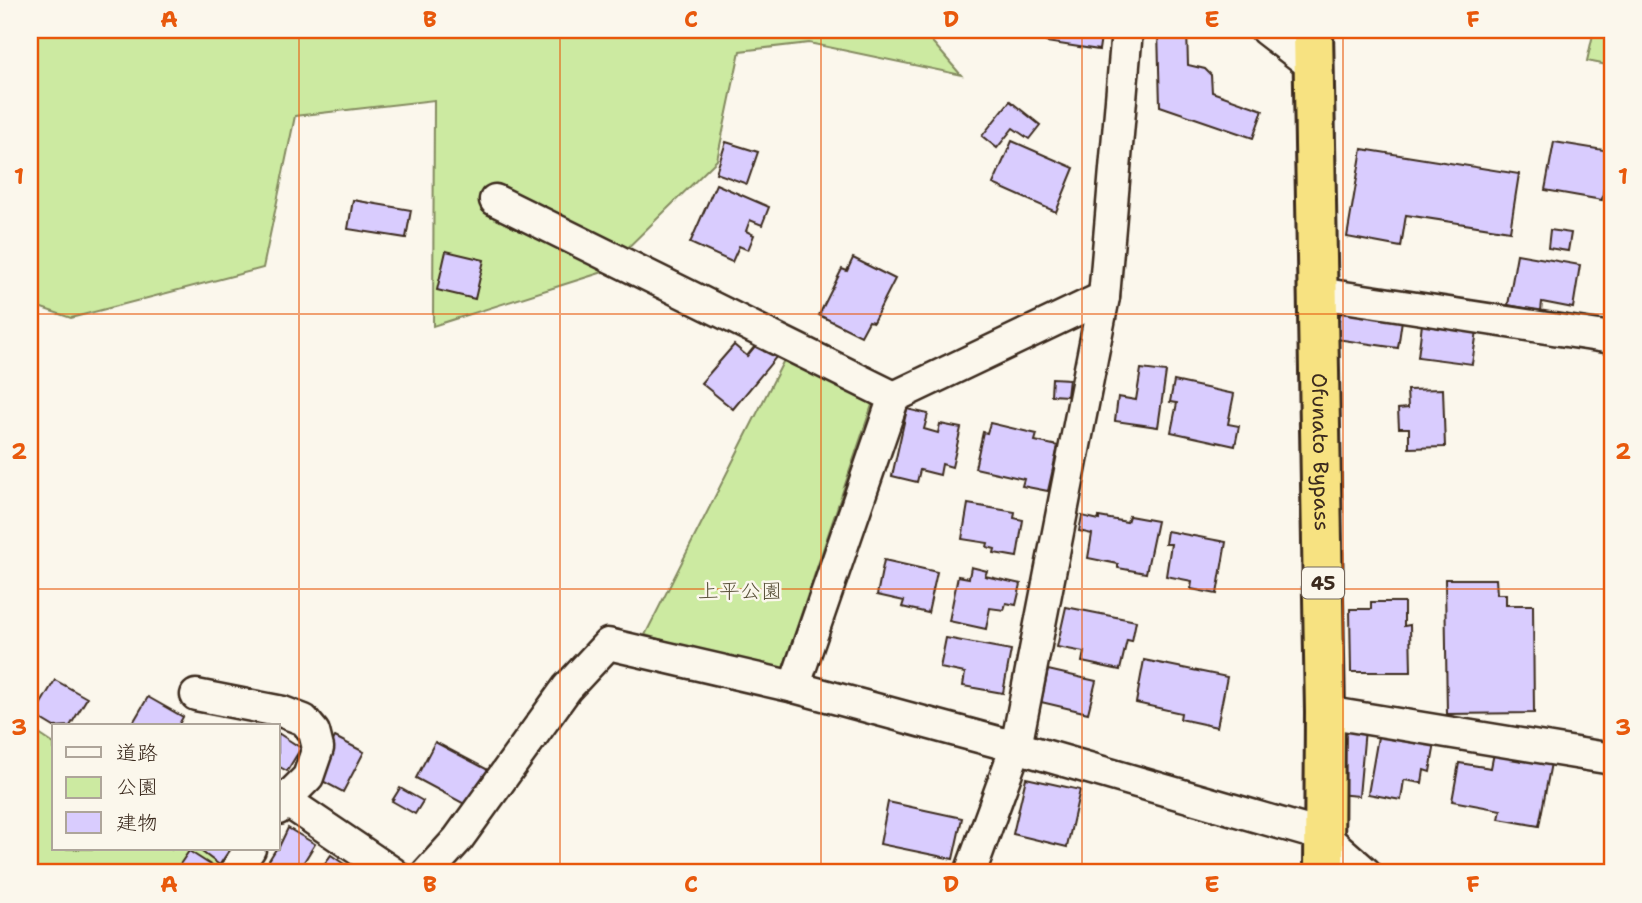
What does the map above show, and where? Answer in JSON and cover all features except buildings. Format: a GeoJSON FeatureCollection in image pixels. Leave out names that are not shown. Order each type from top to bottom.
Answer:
{"type":"FeatureCollection","features":[{"type":"Feature","properties":{"kind":"highway","name":"Ofunato Bypass"},"geometry":{"type":"LineString","coordinates":[[1313,30],[1325,712],[1324,855]]}},
{"type":"Feature","properties":{"kind":"street"},"geometry":{"type":"LineString","coordinates":[[970,873],[1016,747],[1104,298],[1127,30]]}},
{"type":"Feature","properties":{"kind":"street"},"geometry":{"type":"LineString","coordinates":[[1266,30],[1314,68]]}},
{"type":"Feature","properties":{"kind":"street"},"geometry":{"type":"LineString","coordinates":[[495,200],[894,397]]}},
{"type":"Feature","properties":{"kind":"street"},"geometry":{"type":"LineString","coordinates":[[1318,292],[1612,338]]}},
{"type":"Feature","properties":{"kind":"street"},"geometry":{"type":"LineString","coordinates":[[794,687],[894,397],[1104,298]]}},
{"type":"Feature","properties":{"kind":"street"},"geometry":{"type":"LineString","coordinates":[[426,873],[458,839],[567,688],[608,644],[794,687],[1016,747],[1324,855],[1366,873]]}},
{"type":"Feature","properties":{"kind":"street"},"geometry":{"type":"LineString","coordinates":[[196,695],[283,712],[304,720],[314,732],[318,748],[308,777],[281,804],[393,873]]}},
{"type":"Feature","properties":{"kind":"street"},"geometry":{"type":"LineString","coordinates":[[1325,712],[1612,759]]}},
{"type":"Feature","properties":{"kind":"street"},"geometry":{"type":"LineString","coordinates":[[233,873],[249,850]]}},
{"type":"Feature","properties":{"kind":"green space"},"geometry":{"type":"Polygon","coordinates":[[[30,30],[922,30],[961,75],[809,43],[740,51],[717,160],[603,272],[433,326],[434,100],[295,116],[263,268],[71,318],[30,304],[30,30]]]}},
{"type":"Feature","properties":{"kind":"green space"},"geometry":{"type":"Polygon","coordinates":[[[1594,30],[1612,30],[1612,66],[1587,61],[1594,30]]]}},
{"type":"Feature","properties":{"kind":"green space","name":"上平公園"},"geometry":{"type":"Polygon","coordinates":[[[787,354],[875,396],[781,674],[645,635],[787,354]]]}},
{"type":"Feature","properties":{"kind":"green space"},"geometry":{"type":"Polygon","coordinates":[[[30,728],[52,743],[52,850],[221,850],[258,873],[30,873],[30,728]]]}}]}
